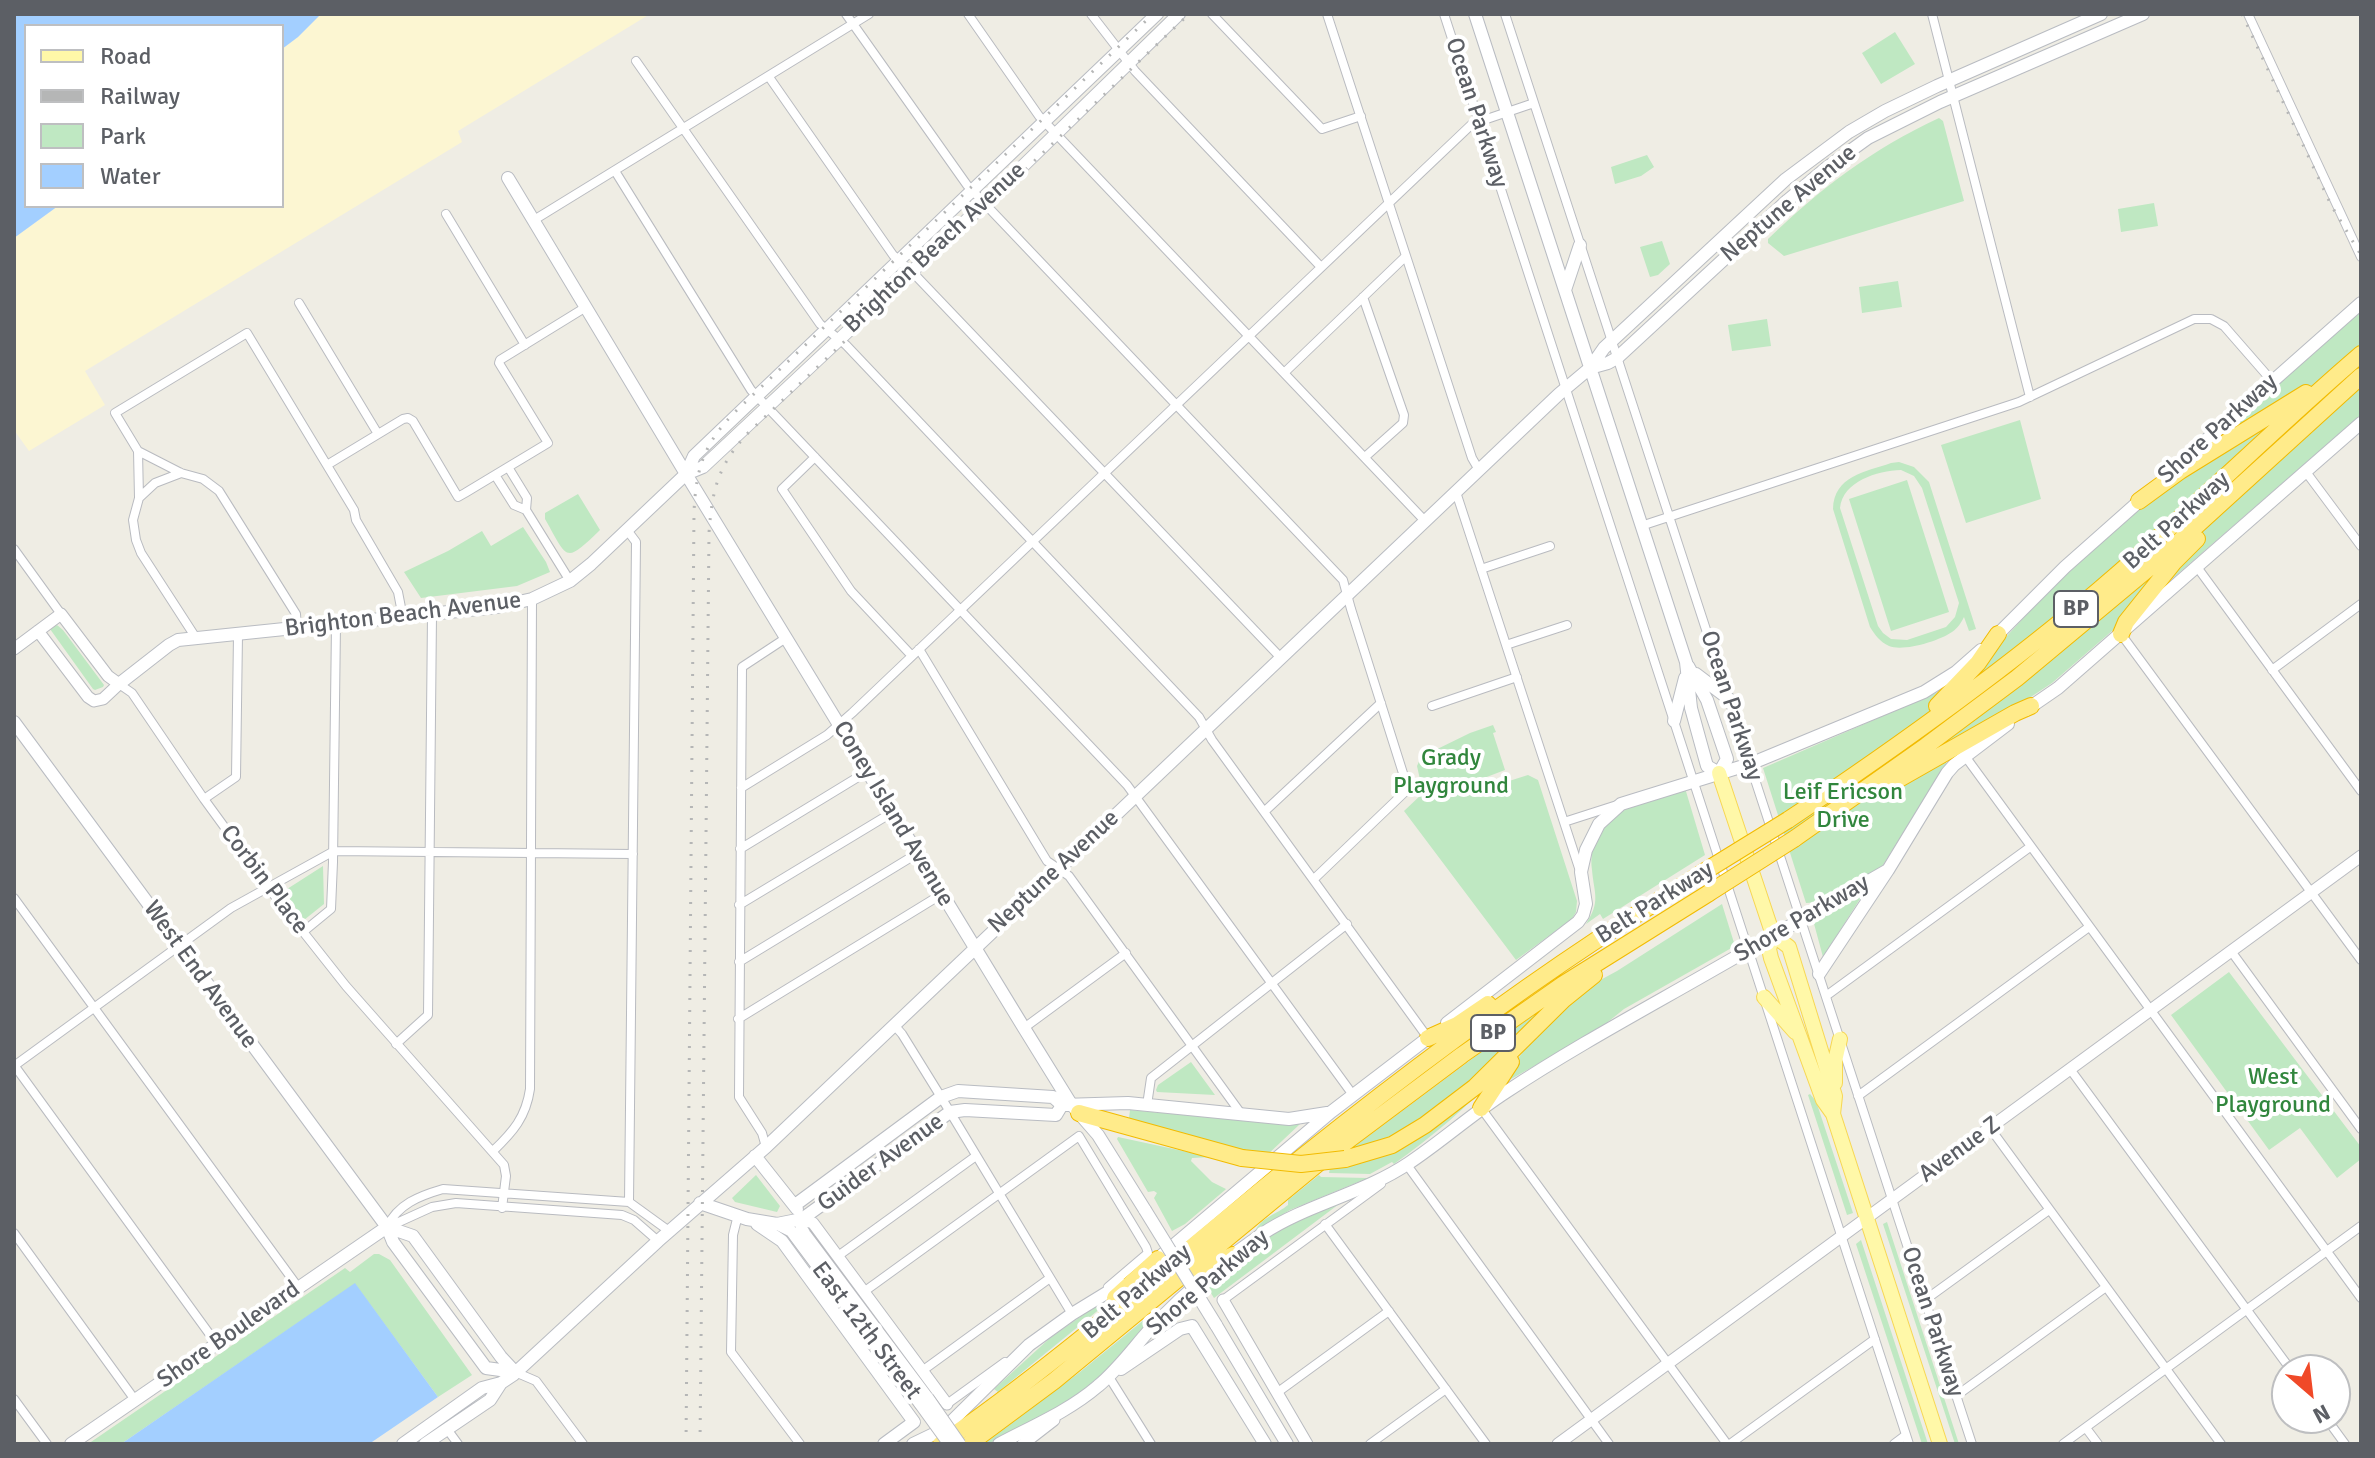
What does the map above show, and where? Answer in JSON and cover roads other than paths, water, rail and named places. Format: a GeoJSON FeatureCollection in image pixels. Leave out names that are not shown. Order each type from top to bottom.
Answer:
{"type":"FeatureCollection","features":[{"type":"Feature","properties":{"kind":"highway","name":"Belt Parkway"},"geometry":{"type":"LineString","coordinates":[[941,1444],[1060,1356],[1323,1141],[1445,1048],[1593,943],[1906,741],[2052,629],[2146,549],[2361,354]]}},
{"type":"Feature","properties":{"kind":"highway"},"geometry":{"type":"LineString","coordinates":[[2139,501],[2180,471],[2341,371]]}},
{"type":"Feature","properties":{"kind":"highway","name":"Belt Parkway"},"geometry":{"type":"LineString","coordinates":[[969,1444],[1042,1391],[1179,1281],[1327,1156],[1462,1055],[1562,985],[1817,824],[2017,678],[2161,558],[2361,376]]}},
{"type":"Feature","properties":{"kind":"highway"},"geometry":{"type":"LineString","coordinates":[[2121,634],[2126,622],[2174,562],[2227,510],[2251,475]]}},
{"type":"Feature","properties":{"kind":"highway"},"geometry":{"type":"LineString","coordinates":[[1825,796],[1868,758],[1940,704],[1978,663],[1998,634]]}},
{"type":"Feature","properties":{"kind":"highway"},"geometry":{"type":"LineString","coordinates":[[1817,824],[1857,805],[1922,765],[2031,706]]}},
{"type":"Feature","properties":{"kind":"highway"},"geometry":{"type":"LineString","coordinates":[[1071,1107],[1242,1158],[1301,1164],[1345,1159],[1392,1145],[1425,1125],[1475,1087],[1563,1000],[1590,977],[1644,941],[1667,920]]}},
{"type":"Feature","properties":{"kind":"highway"},"geometry":{"type":"LineString","coordinates":[[1428,1038],[1457,1025],[1541,969],[1593,943]]}},
{"type":"Feature","properties":{"kind":"highway"},"geometry":{"type":"LineString","coordinates":[[1481,1108],[1528,1036]]}},
{"type":"Feature","properties":{"kind":"highway"},"geometry":{"type":"LineString","coordinates":[[1179,1281],[1233,1255]]}},
{"type":"Feature","properties":{"kind":"highway"},"geometry":{"type":"LineString","coordinates":[[1060,1356],[1153,1256]]}},
{"type":"Feature","properties":{"kind":"main road","name":"Brighton Beach Avenue"},"geometry":{"type":"LineString","coordinates":[[686,474],[694,456],[1157,14]]}},
{"type":"Feature","properties":{"kind":"main road","name":"Brighton Beach Avenue"},"geometry":{"type":"LineString","coordinates":[[119,684],[178,640],[497,607],[532,599],[570,581],[686,474],[703,467],[985,203],[1179,14]]}},
{"type":"Feature","properties":{"kind":"main road","name":"Ocean Parkway"},"geometry":{"type":"LineString","coordinates":[[1475,14],[1688,667],[1707,700],[1727,759],[1719,773]]}},
{"type":"Feature","properties":{"kind":"main road","name":"Neptune Avenue"},"geometry":{"type":"LineString","coordinates":[[501,1383],[766,1147],[1590,368],[1612,340],[1776,188],[1849,132],[1885,111],[2101,14]]}},
{"type":"Feature","properties":{"kind":"main road","name":"Neptune Avenue"},"geometry":{"type":"LineString","coordinates":[[1590,368],[1617,358],[1788,200],[1868,138],[1953,96],[2143,14]]}},
{"type":"Feature","properties":{"kind":"main road","name":"Coney Island Avenue"},"geometry":{"type":"LineString","coordinates":[[508,178],[1071,1107],[1098,1135],[1287,1444]]}},
{"type":"Feature","properties":{"kind":"main road"},"geometry":{"type":"LineString","coordinates":[[1565,290],[1580,245]]}},
{"type":"Feature","properties":{"kind":"main road","name":"Shore Parkway"},"geometry":{"type":"LineString","coordinates":[[1621,804],[1750,764],[1924,692],[1956,672],[2065,567],[2361,303]]}},
{"type":"Feature","properties":{"kind":"main road","name":"Shore Parkway"},"geometry":{"type":"LineString","coordinates":[[1109,1377],[1169,1310],[1233,1255],[1285,1219],[1361,1189],[1407,1165],[1481,1108],[1626,1019],[1888,870],[1947,773],[1965,756],[2058,688],[2361,423]]}},
{"type":"Feature","properties":{"kind":"main road","name":"Ocean Parkway"},"geometry":{"type":"LineString","coordinates":[[1688,667],[1691,708],[1707,766],[1719,773],[1773,935],[1769,949],[1771,958],[1823,1100],[1833,1114],[1940,1444]]}},
{"type":"Feature","properties":{"kind":"main road"},"geometry":{"type":"LineString","coordinates":[[1674,721],[1688,667],[1729,699]]}},
{"type":"Feature","properties":{"kind":"main road","name":"West End Avenue"},"geometry":{"type":"LineString","coordinates":[[14,722],[387,1227]]}},
{"type":"Feature","properties":{"kind":"main road"},"geometry":{"type":"LineString","coordinates":[[913,1444],[940,1431],[1029,1345],[1077,1311],[1105,1296],[1331,1112],[1578,922],[1586,904],[1581,872],[1586,850],[1599,824],[1621,804]]}},
{"type":"Feature","properties":{"kind":"main road"},"geometry":{"type":"LineString","coordinates":[[1819,974],[1888,870]]}},
{"type":"Feature","properties":{"kind":"main road","name":"Ocean Parkway"},"geometry":{"type":"LineString","coordinates":[[1773,935],[1789,947],[1835,1096],[1833,1114]]}},
{"type":"Feature","properties":{"kind":"main road"},"geometry":{"type":"LineString","coordinates":[[1764,997],[1802,1040]]}},
{"type":"Feature","properties":{"kind":"main road"},"geometry":{"type":"LineString","coordinates":[[1835,1096],[1835,1061],[1840,1039]]}},
{"type":"Feature","properties":{"kind":"main road","name":"Guider Avenue"},"geometry":{"type":"LineString","coordinates":[[795,1205],[941,1097],[958,1091],[974,1091],[1053,1097],[1071,1107]]}},
{"type":"Feature","properties":{"kind":"main road","name":"Guider Avenue"},"geometry":{"type":"LineString","coordinates":[[700,1203],[742,1217],[777,1224],[802,1219],[950,1112],[965,1110],[1056,1115],[1071,1107],[1147,1105],[1299,1119],[1331,1112]]}},
{"type":"Feature","properties":{"kind":"main road","name":"East 12th Street"},"geometry":{"type":"LineString","coordinates":[[755,1156],[795,1205],[802,1219]]}},
{"type":"Feature","properties":{"kind":"main road","name":"East 12th Street"},"geometry":{"type":"LineString","coordinates":[[742,1217],[772,1232],[782,1241],[914,1422],[884,1444]]}},
{"type":"Feature","properties":{"kind":"main road"},"geometry":{"type":"LineString","coordinates":[[387,1227],[413,1236],[515,1372]]}},
{"type":"Feature","properties":{"kind":"main road"},"geometry":{"type":"LineString","coordinates":[[387,1227],[393,1242],[486,1368],[515,1372]]}},
{"type":"Feature","properties":{"kind":"main road","name":"Shore Boulevard"},"geometry":{"type":"LineString","coordinates":[[71,1444],[387,1227]]}},
{"type":"Feature","properties":{"kind":"main road","name":"Shore Parkway"},"geometry":{"type":"LineString","coordinates":[[999,1444],[1069,1408],[1180,1329],[1192,1326],[1265,1444]]}},
{"type":"Feature","properties":{"kind":"main road"},"geometry":{"type":"LineString","coordinates":[[425,1444],[490,1400],[501,1383]]}},
{"type":"Feature","properties":{"kind":"main road"},"geometry":{"type":"LineString","coordinates":[[403,1444],[482,1388],[501,1383]]}},
{"type":"Feature","properties":{"kind":"street"},"geometry":{"type":"LineString","coordinates":[[846,14],[973,192],[1343,580],[1408,789],[1314,879]]}},
{"type":"Feature","properties":{"kind":"street"},"geometry":{"type":"LineString","coordinates":[[534,220],[869,14]]}},
{"type":"Feature","properties":{"kind":"street"},"geometry":{"type":"LineString","coordinates":[[968,14],[1045,122],[1425,521]]}},
{"type":"Feature","properties":{"kind":"street"},"geometry":{"type":"LineString","coordinates":[[1091,14],[1128,63],[1321,267]]}},
{"type":"Feature","properties":{"kind":"street"},"geometry":{"type":"LineString","coordinates":[[1212,14],[1322,129],[1361,116]]}},
{"type":"Feature","properties":{"kind":"street"},"geometry":{"type":"LineString","coordinates":[[1327,14],[1472,458],[1479,470]]}},
{"type":"Feature","properties":{"kind":"street","name":"Ocean Parkway"},"geometry":{"type":"LineString","coordinates":[[1444,14],[1908,1440]]}},
{"type":"Feature","properties":{"kind":"street","name":"Ocean Parkway"},"geometry":{"type":"LineString","coordinates":[[1505,14],[1972,1444]]}},
{"type":"Feature","properties":{"kind":"street"},"geometry":{"type":"LineString","coordinates":[[1932,14],[2030,397]]}},
{"type":"Feature","properties":{"kind":"street"},"geometry":{"type":"LineString","coordinates":[[2248,14],[2361,257]]}},
{"type":"Feature","properties":{"kind":"street"},"geometry":{"type":"LineString","coordinates":[[636,61],[820,324],[846,345],[1199,717],[1428,1038]]}},
{"type":"Feature","properties":{"kind":"street"},"geometry":{"type":"LineString","coordinates":[[769,77],[893,255],[1281,658]]}},
{"type":"Feature","properties":{"kind":"street"},"geometry":{"type":"LineString","coordinates":[[741,788],[827,735],[1472,124],[1534,103]]}},
{"type":"Feature","properties":{"kind":"street"},"geometry":{"type":"LineString","coordinates":[[615,171],[756,396],[1135,796],[1353,1095]]}},
{"type":"Feature","properties":{"kind":"street"},"geometry":{"type":"LineString","coordinates":[[446,214],[525,345]]}},
{"type":"Feature","properties":{"kind":"street"},"geometry":{"type":"LineString","coordinates":[[1284,373],[1406,256]]}},
{"type":"Feature","properties":{"kind":"street"},"geometry":{"type":"LineString","coordinates":[[1363,297],[1404,415],[1403,423],[1365,457]]}},
{"type":"Feature","properties":{"kind":"street"},"geometry":{"type":"LineString","coordinates":[[299,303],[378,434]]}},
{"type":"Feature","properties":{"kind":"street"},"geometry":{"type":"LineString","coordinates":[[327,465],[408,418],[413,421],[458,497],[548,443],[499,363],[586,307]]}},
{"type":"Feature","properties":{"kind":"street"},"geometry":{"type":"LineString","coordinates":[[1641,526],[2030,397],[2188,321],[2211,319],[2224,326],[2272,381]]}},
{"type":"Feature","properties":{"kind":"street"},"geometry":{"type":"LineString","coordinates":[[196,638],[141,553],[136,540],[133,520],[139,498],[138,451],[115,413],[247,333],[354,510],[356,520],[398,592],[403,618]]}},
{"type":"Feature","properties":{"kind":"street"},"geometry":{"type":"LineString","coordinates":[[138,451],[181,473],[203,479],[219,491],[296,614],[297,629]]}},
{"type":"Feature","properties":{"kind":"street"},"geometry":{"type":"LineString","coordinates":[[815,457],[782,489],[851,591],[916,652],[1047,861],[1069,876],[1242,1115]]}},
{"type":"Feature","properties":{"kind":"street"},"geometry":{"type":"LineString","coordinates":[[502,471],[514,505],[526,510],[570,581]]}},
{"type":"Feature","properties":{"kind":"street"},"geometry":{"type":"LineString","coordinates":[[502,471],[527,498],[526,510]]}},
{"type":"Feature","properties":{"kind":"street"},"geometry":{"type":"LineString","coordinates":[[2306,472],[2361,546]]}},
{"type":"Feature","properties":{"kind":"street"},"geometry":{"type":"LineString","coordinates":[[139,498],[155,483],[181,473]]}},
{"type":"Feature","properties":{"kind":"street"},"geometry":{"type":"LineString","coordinates":[[1456,492],[1581,872]]}},
{"type":"Feature","properties":{"kind":"street"},"geometry":{"type":"LineString","coordinates":[[627,530],[636,542],[629,1202]]}},
{"type":"Feature","properties":{"kind":"street"},"geometry":{"type":"LineString","coordinates":[[1481,569],[1550,546]]}},
{"type":"Feature","properties":{"kind":"street","name":"Corbin Place"},"geometry":{"type":"LineString","coordinates":[[14,549],[108,676],[132,693],[204,799],[303,932],[396,1044],[504,1165],[506,1176],[502,1208]]}},
{"type":"Feature","properties":{"kind":"street"},"geometry":{"type":"LineString","coordinates":[[2197,567],[2361,791]]}},
{"type":"Feature","properties":{"kind":"street"},"geometry":{"type":"LineString","coordinates":[[493,1151],[518,1125],[530,1089],[532,599]]}},
{"type":"Feature","properties":{"kind":"street"},"geometry":{"type":"LineString","coordinates":[[2272,670],[2361,604]]}},
{"type":"Feature","properties":{"kind":"street"},"geometry":{"type":"LineString","coordinates":[[14,649],[61,614]]}},
{"type":"Feature","properties":{"kind":"street"},"geometry":{"type":"LineString","coordinates":[[396,1044],[428,1015],[432,615]]}},
{"type":"Feature","properties":{"kind":"street"},"geometry":{"type":"LineString","coordinates":[[303,932],[331,909],[336,625]]}},
{"type":"Feature","properties":{"kind":"street"},"geometry":{"type":"LineString","coordinates":[[1506,645],[1567,625]]}},
{"type":"Feature","properties":{"kind":"street","name":"Brighton Beach Avenue"},"geometry":{"type":"LineString","coordinates":[[38,631],[94,701],[103,699],[119,684]]}},
{"type":"Feature","properties":{"kind":"street"},"geometry":{"type":"LineString","coordinates":[[2121,634],[2361,960]]}},
{"type":"Feature","properties":{"kind":"street"},"geometry":{"type":"LineString","coordinates":[[204,799],[236,777],[238,635]]}},
{"type":"Feature","properties":{"kind":"street"},"geometry":{"type":"LineString","coordinates":[[766,1147],[762,1133],[739,1097],[742,667],[786,638]]}},
{"type":"Feature","properties":{"kind":"street"},"geometry":{"type":"LineString","coordinates":[[1432,706],[1517,677]]}},
{"type":"Feature","properties":{"kind":"street"},"geometry":{"type":"LineString","coordinates":[[1265,811],[1381,703]]}},
{"type":"Feature","properties":{"kind":"street"},"geometry":{"type":"LineString","coordinates":[[1965,756],[2361,1298]]}},
{"type":"Feature","properties":{"kind":"street"},"geometry":{"type":"LineString","coordinates":[[740,849],[868,771]]}},
{"type":"Feature","properties":{"kind":"street","name":"Shore Parkway"},"geometry":{"type":"LineString","coordinates":[[1564,822],[1621,804]]}},
{"type":"Feature","properties":{"kind":"street"},"geometry":{"type":"LineString","coordinates":[[739,905],[893,812]]}},
{"type":"Feature","properties":{"kind":"street"},"geometry":{"type":"LineString","coordinates":[[1826,996],[2030,847]]}},
{"type":"Feature","properties":{"kind":"street"},"geometry":{"type":"LineString","coordinates":[[216,1343],[14,1066],[231,908],[334,851],[633,854]]}},
{"type":"Feature","properties":{"kind":"street"},"geometry":{"type":"LineString","coordinates":[[739,962],[918,853]]}},
{"type":"Feature","properties":{"kind":"street","name":"Avenue Z"},"geometry":{"type":"LineString","coordinates":[[1558,1444],[2361,856]]}},
{"type":"Feature","properties":{"kind":"street"},"geometry":{"type":"LineString","coordinates":[[738,1019],[942,894]]}},
{"type":"Feature","properties":{"kind":"street"},"geometry":{"type":"LineString","coordinates":[[14,898],[298,1287]]}},
{"type":"Feature","properties":{"kind":"street"},"geometry":{"type":"LineString","coordinates":[[1147,1105],[1151,1078],[1347,924]]}},
{"type":"Feature","properties":{"kind":"street"},"geometry":{"type":"LineString","coordinates":[[1858,1096],[2089,927]]}},
{"type":"Feature","properties":{"kind":"street"},"geometry":{"type":"LineString","coordinates":[[2231,951],[2361,1129]]}},
{"type":"Feature","properties":{"kind":"street"},"geometry":{"type":"LineString","coordinates":[[1024,1028],[1126,953]]}},
{"type":"Feature","properties":{"kind":"street"},"geometry":{"type":"LineString","coordinates":[[894,1025],[1050,1278],[1077,1311]]}},
{"type":"Feature","properties":{"kind":"street"},"geometry":{"type":"LineString","coordinates":[[2070,1069],[2279,1354]]}},
{"type":"Feature","properties":{"kind":"street"},"geometry":{"type":"LineString","coordinates":[[1481,1108],[1729,1444],[1875,1339]]}},
{"type":"Feature","properties":{"kind":"street"},"geometry":{"type":"LineString","coordinates":[[1990,1128],[2221,1444]]}},
{"type":"Feature","properties":{"kind":"street"},"geometry":{"type":"LineString","coordinates":[[865,1291],[1079,1136],[1153,1256]]}},
{"type":"Feature","properties":{"kind":"street"},"geometry":{"type":"LineString","coordinates":[[838,1256],[976,1156]]}},
{"type":"Feature","properties":{"kind":"street"},"geometry":{"type":"LineString","coordinates":[[1407,1165],[1609,1444]]}},
{"type":"Feature","properties":{"kind":"street","name":"Shore Parkway"},"geometry":{"type":"LineString","coordinates":[[1223,1300],[1407,1165]]}},
{"type":"Feature","properties":{"kind":"street"},"geometry":{"type":"LineString","coordinates":[[387,1227],[395,1212],[421,1195],[443,1189],[629,1202],[669,1231]]}},
{"type":"Feature","properties":{"kind":"street"},"geometry":{"type":"LineString","coordinates":[[387,1227],[444,1204],[622,1215],[634,1220],[658,1241]]}},
{"type":"Feature","properties":{"kind":"street"},"geometry":{"type":"LineString","coordinates":[[1925,1300],[2049,1210]]}},
{"type":"Feature","properties":{"kind":"street"},"geometry":{"type":"LineString","coordinates":[[742,1217],[733,1235],[731,1352],[800,1444]]}},
{"type":"Feature","properties":{"kind":"street","name":"East 12th Street"},"geometry":{"type":"LineString","coordinates":[[947,1404],[813,1223],[802,1219],[801,1227],[805,1234],[924,1401],[949,1444]]}},
{"type":"Feature","properties":{"kind":"street","name":"East 12th Street"},"geometry":{"type":"LineString","coordinates":[[777,1224],[791,1231],[960,1444]]}},
{"type":"Feature","properties":{"kind":"street"},"geometry":{"type":"LineString","coordinates":[[1325,1224],[1486,1444]]}},
{"type":"Feature","properties":{"kind":"street"},"geometry":{"type":"LineString","coordinates":[[2063,1444],[2361,1226]]}},
{"type":"Feature","properties":{"kind":"street"},"geometry":{"type":"LineString","coordinates":[[14,1233],[135,1400]]}},
{"type":"Feature","properties":{"kind":"street"},"geometry":{"type":"LineString","coordinates":[[922,1371],[1050,1278]]}},
{"type":"Feature","properties":{"kind":"street"},"geometry":{"type":"LineString","coordinates":[[1956,1396],[2106,1287]]}},
{"type":"Feature","properties":{"kind":"street"},"geometry":{"type":"LineString","coordinates":[[1223,1300],[1307,1444]]}},
{"type":"Feature","properties":{"kind":"street"},"geometry":{"type":"LineString","coordinates":[[1278,1392],[1389,1311]]}},
{"type":"Feature","properties":{"kind":"street"},"geometry":{"type":"LineString","coordinates":[[947,1404],[1029,1345]]}},
{"type":"Feature","properties":{"kind":"street"},"geometry":{"type":"LineString","coordinates":[[515,1372],[536,1381],[583,1444]]}},
{"type":"Feature","properties":{"kind":"street"},"geometry":{"type":"LineString","coordinates":[[1109,1377],[1151,1444]]}},
{"type":"Feature","properties":{"kind":"street"},"geometry":{"type":"LineString","coordinates":[[1370,1444],[1446,1389]]}},
{"type":"Feature","properties":{"kind":"street"},"geometry":{"type":"LineString","coordinates":[[14,1399],[47,1444]]}},
{"type":"Feature","properties":{"kind":"street","name":"Shore Parkway"},"geometry":{"type":"LineString","coordinates":[[1023,1444],[1069,1408]]}},
{"type":"Feature","properties":{"kind":"street"},"geometry":{"type":"LineString","coordinates":[[2086,1428],[2098,1444]]}},
{"type":"Feature","properties":{"kind":"street"},"geometry":{"type":"LineString","coordinates":[[447,1429],[458,1444]]}},
{"type":"Feature","properties":{"kind":"street"},"geometry":{"type":"LineString","coordinates":[[1894,1444],[1908,1440]]}},
{"type":"Feature","properties":{"kind":"water"},"geometry":{"type":"Polygon","coordinates":[[[14,14],[321,14],[284,48],[284,24],[24,24],[24,208],[55,208],[14,238],[14,14]]]}},
{"type":"Feature","properties":{"kind":"water"},"geometry":{"type":"Polygon","coordinates":[[[355,1283],[438,1397],[369,1444],[121,1444],[355,1283]]]}},
{"type":"Feature","properties":{"kind":"railway"},"geometry":{"type":"LineString","coordinates":[[686,1444],[694,512],[700,469],[709,445],[736,411],[1153,14]]}},
{"type":"Feature","properties":{"kind":"railway"},"geometry":{"type":"LineString","coordinates":[[700,1444],[709,533],[718,479],[730,456],[748,433],[1189,14]]}},
{"type":"Feature","properties":{"kind":"railway"},"geometry":{"type":"LineString","coordinates":[[2242,14],[2331,205],[2361,255]]}},
{"type":"Feature","properties":{"kind":"park label","name":"Grady Playground"},"geometry":{"type":"Point","coordinates":[1451,773]}},
{"type":"Feature","properties":{"kind":"park label","name":"Leif Ericson Drive"},"geometry":{"type":"Point","coordinates":[1843,807]}},
{"type":"Feature","properties":{"kind":"park label","name":"West Playground"},"geometry":{"type":"Point","coordinates":[2273,1092]}}]}
